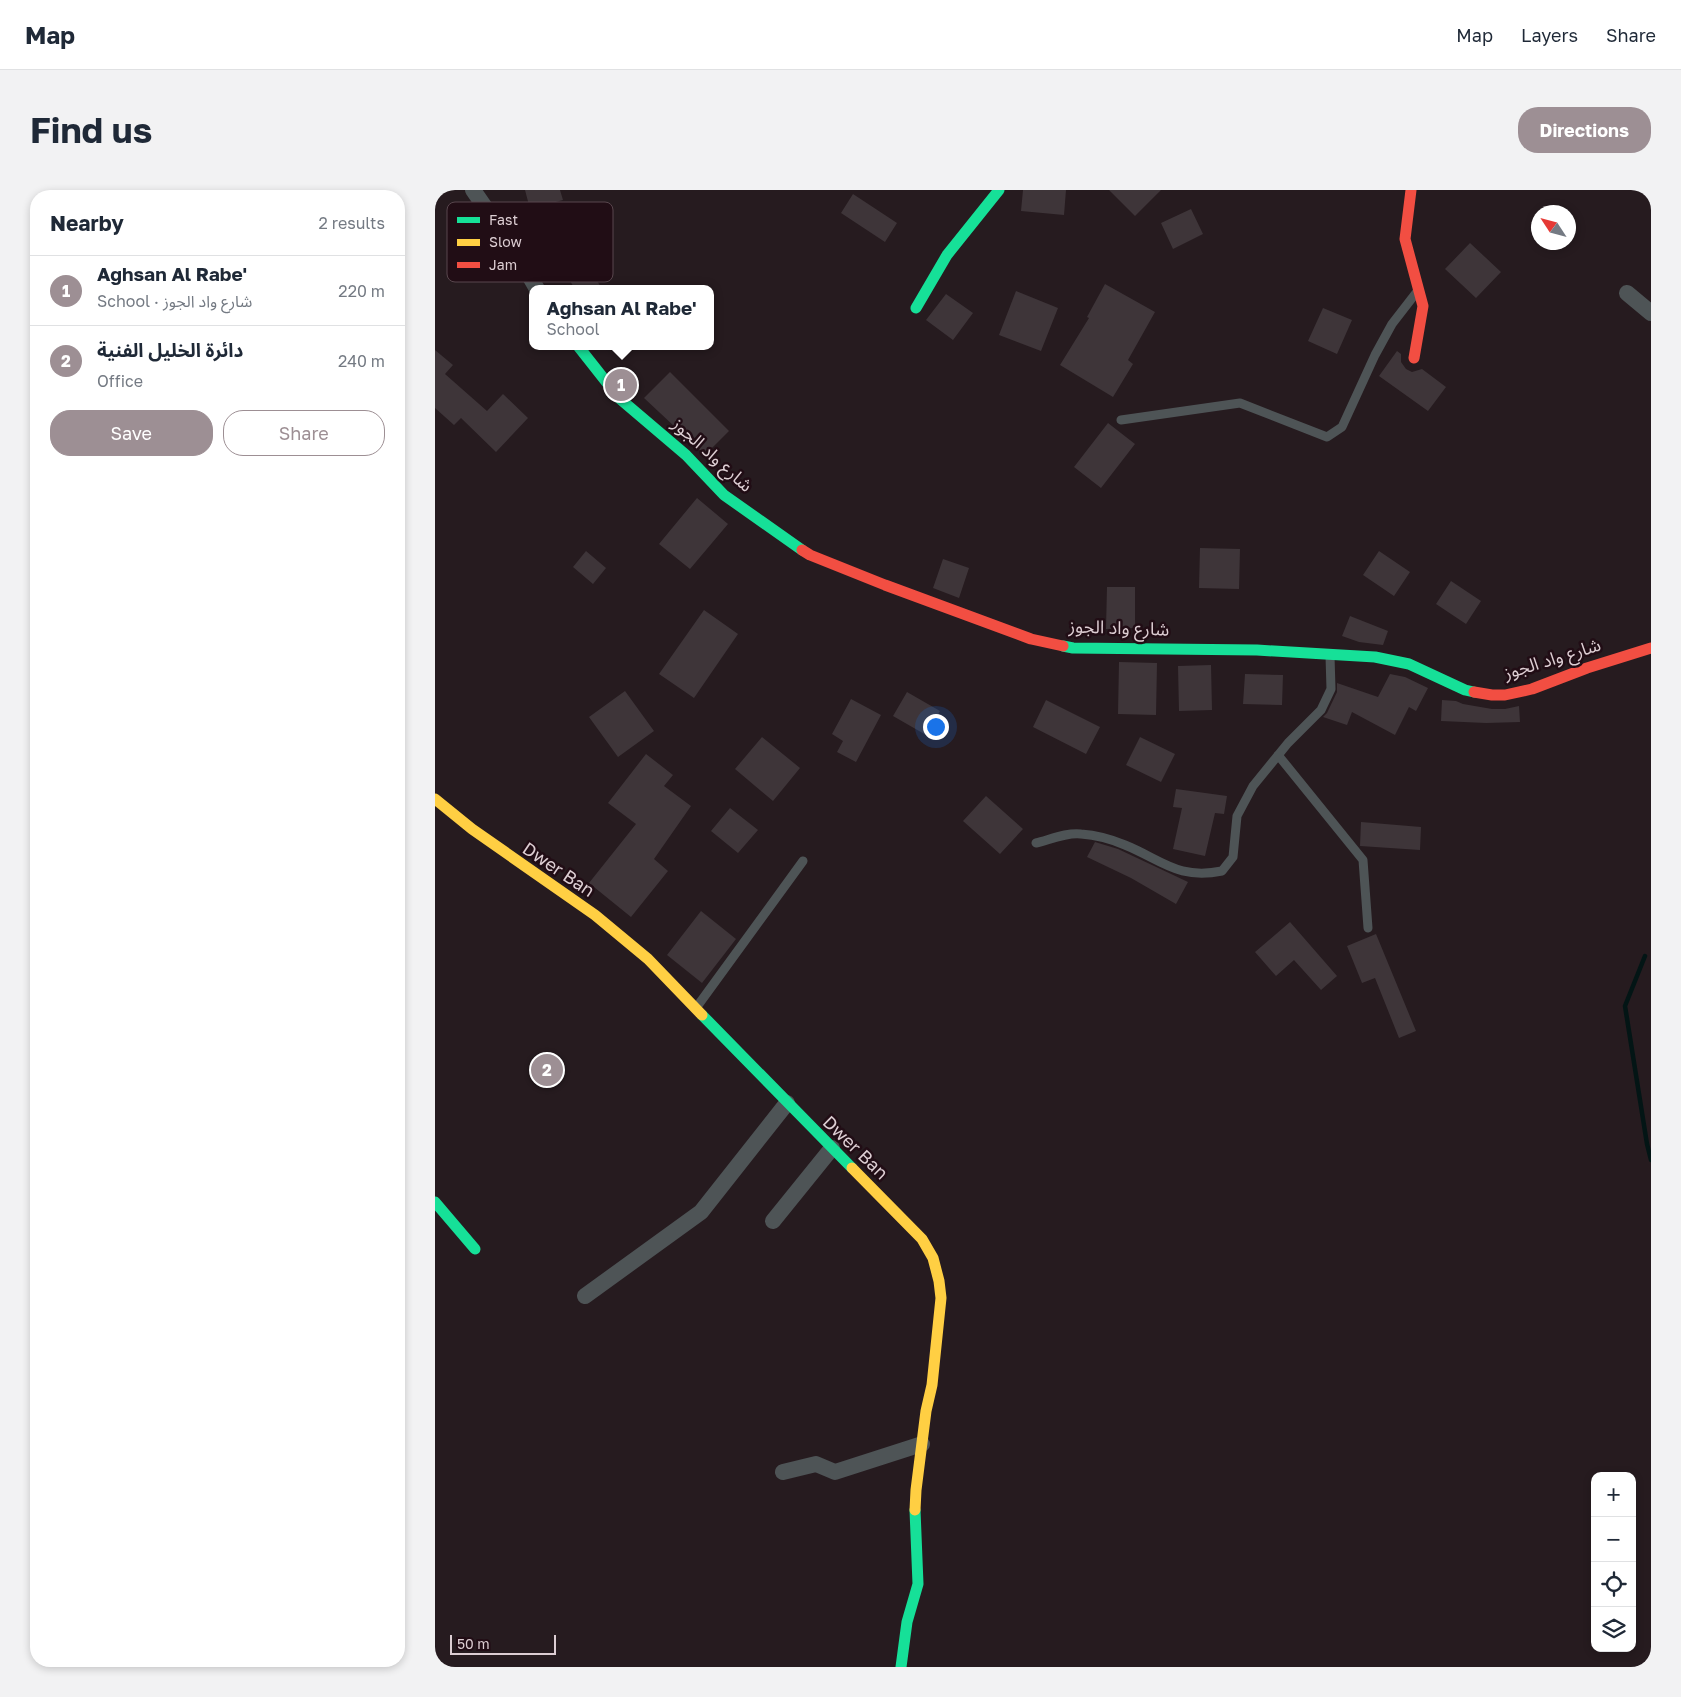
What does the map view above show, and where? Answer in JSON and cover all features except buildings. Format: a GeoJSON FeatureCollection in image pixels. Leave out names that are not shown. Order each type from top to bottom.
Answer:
{"type":"FeatureCollection","features":[{"type":"Feature","properties":{"kind":"street"},"geometry":{"type":"LineString","coordinates":[[473,190],[481,202]]}},
{"type":"Feature","properties":{"kind":"street"},"geometry":{"type":"LineString","coordinates":[[916,308],[947,255],[999,190]]}},
{"type":"Feature","properties":{"kind":"street"},"geometry":{"type":"LineString","coordinates":[[1411,190],[1405,240],[1423,306],[1414,358]]}},
{"type":"Feature","properties":{"kind":"street"},"geometry":{"type":"LineString","coordinates":[[1627,293],[1651,312]]}},
{"type":"Feature","properties":{"kind":"street","name":"شارع واد الجوز"},"geometry":{"type":"LineString","coordinates":[[581,350],[619,398],[686,455],[723,496],[810,555],[885,586],[1031,639],[1073,648],[1248,650],[1375,657],[1392,660],[1425,671],[1465,690],[1478,694],[1505,695],[1532,689],[1587,668],[1651,648]]}},
{"type":"Feature","properties":{"kind":"street","name":"Dwer Ban"},"geometry":{"type":"LineString","coordinates":[[435,799],[472,829],[595,915],[649,959],[787,1103],[918,1234],[933,1258],[940,1289],[940,1312],[915,1505],[919,1584],[907,1622],[901,1667]]}},
{"type":"Feature","properties":{"kind":"street"},"geometry":{"type":"LineString","coordinates":[[585,1296],[701,1212],[787,1103]]}},
{"type":"Feature","properties":{"kind":"street"},"geometry":{"type":"LineString","coordinates":[[773,1221],[832,1148]]}},
{"type":"Feature","properties":{"kind":"street"},"geometry":{"type":"LineString","coordinates":[[435,1202],[475,1249]]}},
{"type":"Feature","properties":{"kind":"street"},"geometry":{"type":"LineString","coordinates":[[783,1472],[816,1464],[835,1472],[922,1444]]}},
{"type":"Feature","properties":{"kind":"lane"},"geometry":{"type":"LineString","coordinates":[[1121,420],[1240,403],[1327,437],[1342,427],[1375,355],[1392,324],[1418,290]]}},
{"type":"Feature","properties":{"kind":"lane"},"geometry":{"type":"LineString","coordinates":[[1036,843],[1078,833],[1101,837],[1126,845],[1172,868],[1189,873],[1206,875],[1222,871],[1233,857],[1237,816],[1253,786],[1278,754],[1321,710],[1331,689],[1330,654]]}},
{"type":"Feature","properties":{"kind":"lane"},"geometry":{"type":"LineString","coordinates":[[1278,754],[1363,860],[1368,928]]}},
{"type":"Feature","properties":{"kind":"lane"},"geometry":{"type":"LineString","coordinates":[[696,1008],[803,861]]}},
{"type":"Feature","properties":{"kind":"waterway"},"geometry":{"type":"LineString","coordinates":[[1645,956],[1625,1006],[1651,1160]]}},
{"type":"Feature","properties":{"kind":"traffic: fast"},"geometry":{"type":"LineString","coordinates":[[916,308],[947,255],[999,190]]}},
{"type":"Feature","properties":{"kind":"traffic: fast"},"geometry":{"type":"LineString","coordinates":[[581,350],[619,398],[686,455],[724,495],[802,550]]}},
{"type":"Feature","properties":{"kind":"traffic: fast"},"geometry":{"type":"LineString","coordinates":[[1063,646],[1073,648],[1257,650],[1375,657],[1409,664],[1465,690],[1474,692]]}},
{"type":"Feature","properties":{"kind":"traffic: fast"},"geometry":{"type":"LineString","coordinates":[[702,1015],[852,1168]]}},
{"type":"Feature","properties":{"kind":"traffic: fast"},"geometry":{"type":"LineString","coordinates":[[435,1202],[475,1249]]}},
{"type":"Feature","properties":{"kind":"traffic: fast"},"geometry":{"type":"LineString","coordinates":[[901,1667],[907,1622],[918,1584],[915,1510]]}},
{"type":"Feature","properties":{"kind":"traffic: slow"},"geometry":{"type":"LineString","coordinates":[[435,799],[472,829],[595,915],[648,959],[702,1015]]}},
{"type":"Feature","properties":{"kind":"traffic: slow"},"geometry":{"type":"LineString","coordinates":[[852,1168],[922,1239],[933,1258],[939,1281],[941,1298],[932,1385],[926,1411],[915,1510]]}},
{"type":"Feature","properties":{"kind":"traffic: jam"},"geometry":{"type":"LineString","coordinates":[[1411,190],[1405,239],[1423,306],[1414,358]]}},
{"type":"Feature","properties":{"kind":"traffic: jam"},"geometry":{"type":"LineString","coordinates":[[802,550],[885,585],[1031,639],[1063,646]]}},
{"type":"Feature","properties":{"kind":"traffic: jam"},"geometry":{"type":"LineString","coordinates":[[1474,692],[1505,695],[1532,689],[1587,668],[1651,648]]}},
{"type":"Feature","properties":{"kind":"place","name":"Aghsan Al Rabe'"},"geometry":{"type":"Point","coordinates":[621,385]}},
{"type":"Feature","properties":{"kind":"place","name":"دائرة الخليل الفنية"},"geometry":{"type":"Point","coordinates":[547,1070]}}]}
